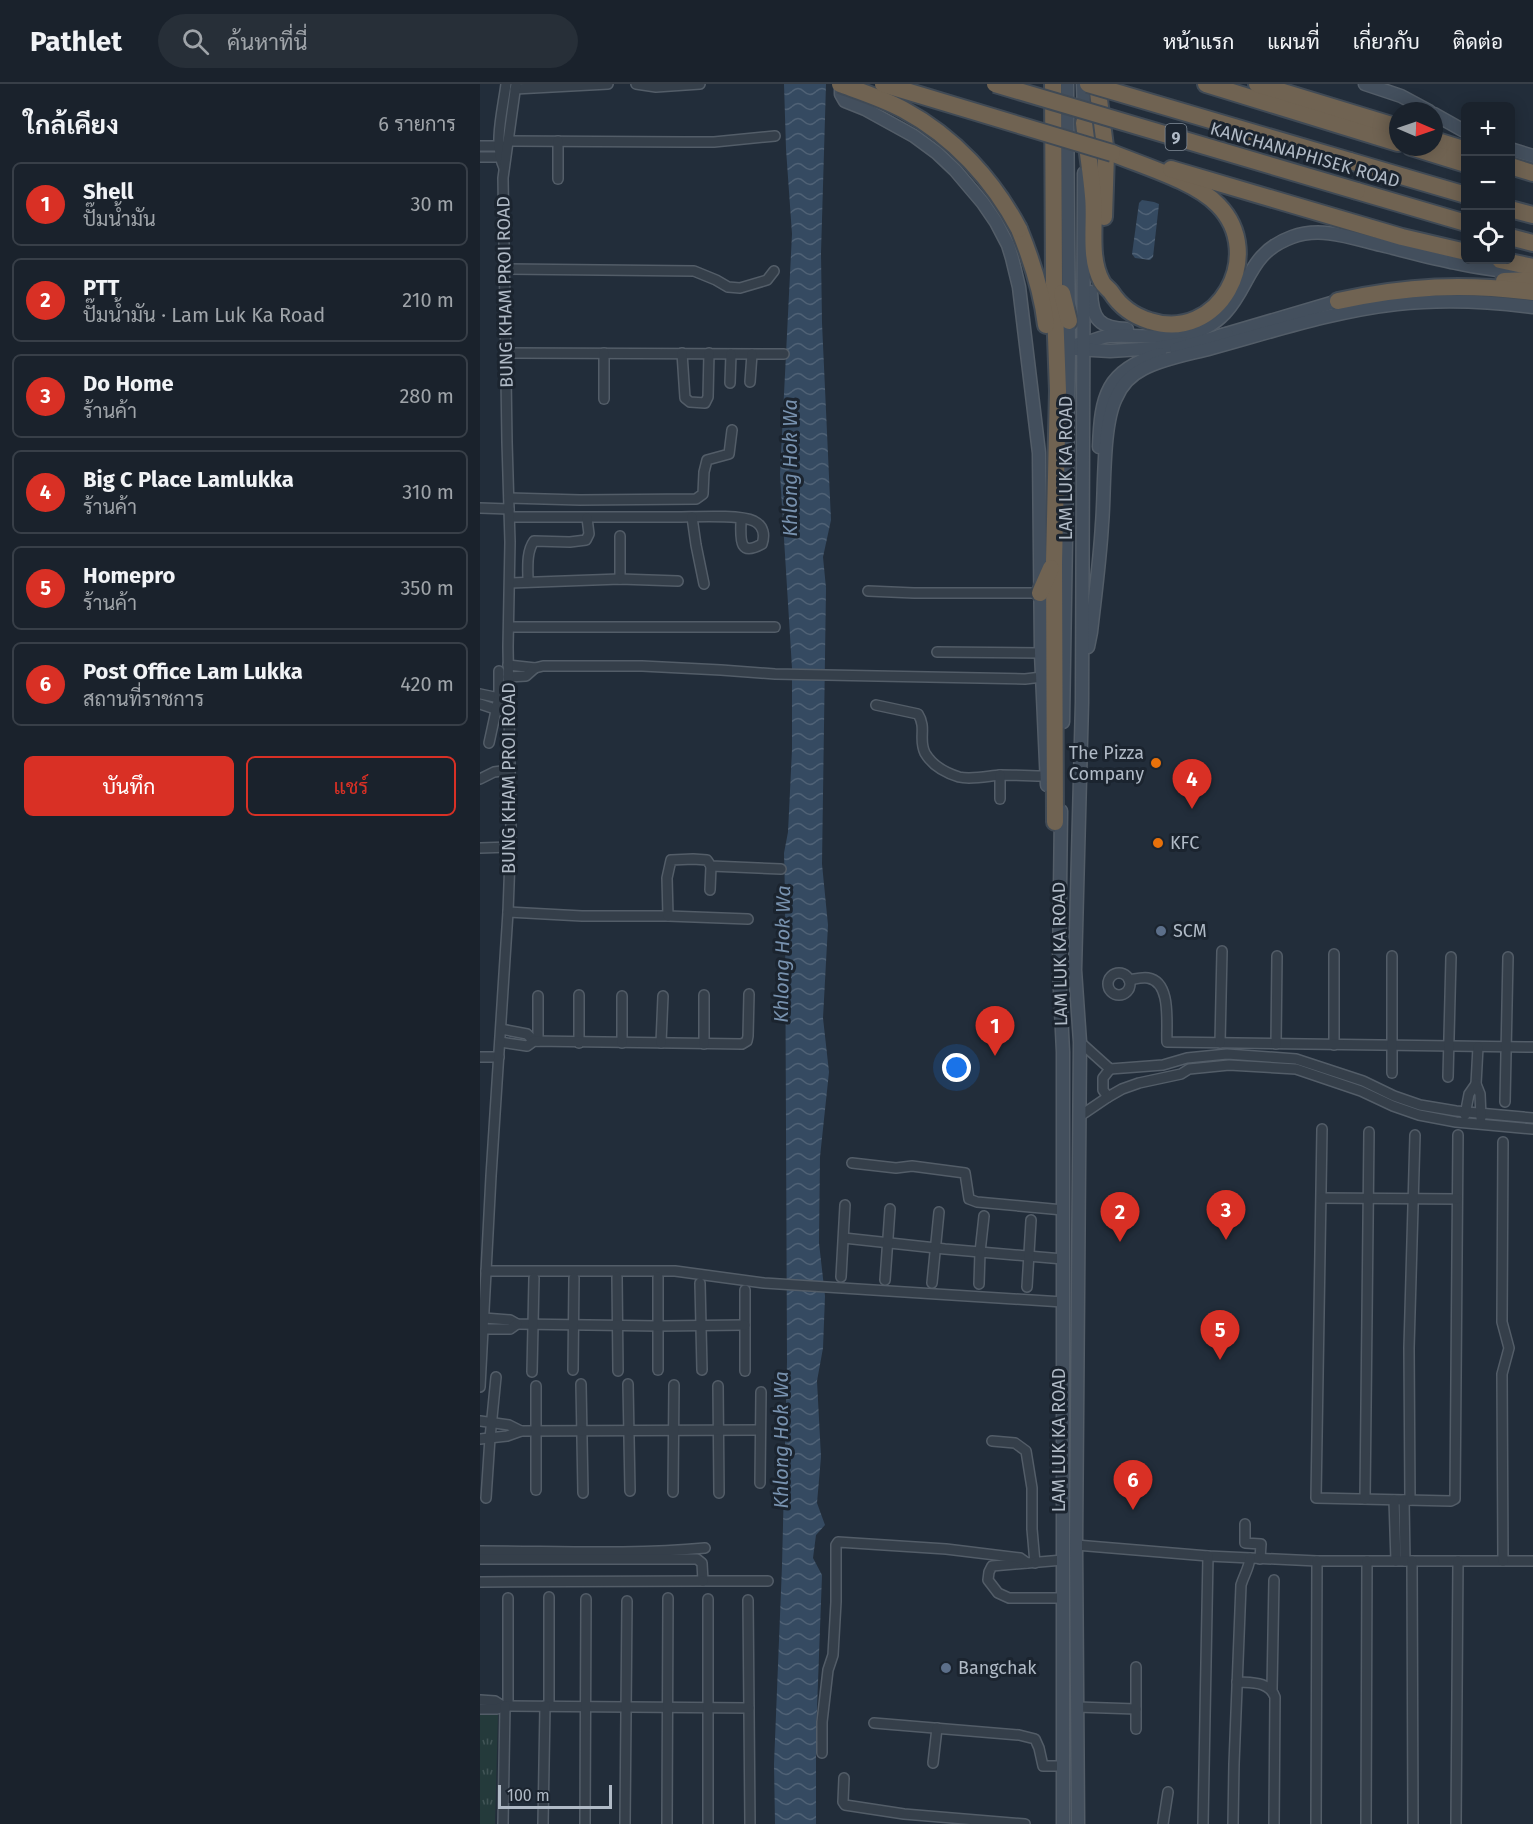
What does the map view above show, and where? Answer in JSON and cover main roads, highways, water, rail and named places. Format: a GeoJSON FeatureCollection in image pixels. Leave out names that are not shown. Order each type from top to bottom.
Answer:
{"type":"FeatureCollection","features":[{"type":"Feature","properties":{"kind":"highway"},"geometry":{"type":"LineString","coordinates":[[840,84],[906,111],[948,140],[984,177],[1003,202],[1019,229],[1030,256],[1043,302],[1047,388],[1056,454]]}},
{"type":"Feature","properties":{"kind":"highway"},"geometry":{"type":"LineString","coordinates":[[883,84],[1402,237],[1461,251]]}},
{"type":"Feature","properties":{"kind":"highway","name":"KANCHANAPHISEK ROAD"},"geometry":{"type":"LineString","coordinates":[[995,84],[1461,222]]}},
{"type":"Feature","properties":{"kind":"highway"},"geometry":{"type":"LineString","coordinates":[[1055,84],[1062,216],[1062,297],[1069,321]]}},
{"type":"Feature","properties":{"kind":"highway"},"geometry":{"type":"LineString","coordinates":[[1055,84],[1054,283],[1058,391],[1054,562],[1055,822]]}},
{"type":"Feature","properties":{"kind":"highway","name":"KANCHANAPHISEK ROAD"},"geometry":{"type":"LineString","coordinates":[[1088,84],[1461,194]]}},
{"type":"Feature","properties":{"kind":"highway"},"geometry":{"type":"LineString","coordinates":[[1097,84],[1106,154],[1102,255],[1109,289]]}},
{"type":"Feature","properties":{"kind":"highway"},"geometry":{"type":"LineString","coordinates":[[1206,84],[1389,140]]}},
{"type":"Feature","properties":{"kind":"highway"},"geometry":{"type":"LineString","coordinates":[[1257,84],[1389,123]]}},
{"type":"Feature","properties":{"kind":"highway"},"geometry":{"type":"LineString","coordinates":[[1084,123],[1094,196],[1096,259],[1102,284],[1131,313],[1162,324],[1188,322],[1206,314],[1216,306],[1232,283],[1238,255],[1236,238],[1223,211],[1210,199],[1183,183],[1112,153]]}},
{"type":"Feature","properties":{"kind":"highway"},"geometry":{"type":"LineString","coordinates":[[1443,143],[1461,148]]}},
{"type":"Feature","properties":{"kind":"highway"},"geometry":{"type":"LineString","coordinates":[[1440,156],[1461,162]]}},
{"type":"Feature","properties":{"kind":"highway"},"geometry":{"type":"LineString","coordinates":[[1515,170],[1527,181]]}},
{"type":"Feature","properties":{"kind":"highway"},"geometry":{"type":"LineString","coordinates":[[1514,210],[1533,215]]}},
{"type":"Feature","properties":{"kind":"highway"},"geometry":{"type":"LineString","coordinates":[[1515,238],[1533,243]]}},
{"type":"Feature","properties":{"kind":"highway"},"geometry":{"type":"LineString","coordinates":[[1515,263],[1533,267]]}},
{"type":"Feature","properties":{"kind":"highway"},"geometry":{"type":"LineString","coordinates":[[1338,301],[1398,290],[1533,278]]}},
{"type":"Feature","properties":{"kind":"highway"},"geometry":{"type":"LineString","coordinates":[[1454,286],[1533,292]]}},
{"type":"Feature","properties":{"kind":"highway"},"geometry":{"type":"LineString","coordinates":[[1040,592],[1054,562]]}},
{"type":"Feature","properties":{"kind":"main road"},"geometry":{"type":"LineString","coordinates":[[840,84],[841,94],[845,100],[914,136],[955,170],[983,203],[1008,245],[1019,287],[1039,453],[1041,653],[1048,804],[1060,842]]}},
{"type":"Feature","properties":{"kind":"main road","name":"LAM LUK KA ROAD"},"geometry":{"type":"LineString","coordinates":[[1063,1824],[1063,1052],[1059,969],[1069,347],[1068,84]]}},
{"type":"Feature","properties":{"kind":"main road","name":"LAM LUK KA ROAD"},"geometry":{"type":"LineString","coordinates":[[1078,1824],[1076,1545],[1080,1042],[1075,970],[1082,674],[1083,84]]}},
{"type":"Feature","properties":{"kind":"main road"},"geometry":{"type":"LineString","coordinates":[[1365,84],[1413,102]]}},
{"type":"Feature","properties":{"kind":"main road"},"geometry":{"type":"LineString","coordinates":[[1443,119],[1461,129]]}},
{"type":"Feature","properties":{"kind":"main road"},"geometry":{"type":"LineString","coordinates":[[1515,151],[1533,156]]}},
{"type":"Feature","properties":{"kind":"main road"},"geometry":{"type":"LineString","coordinates":[[1084,195],[1090,221],[1091,287],[1094,311],[1101,322],[1109,327],[1131,329],[1151,336]]}},
{"type":"Feature","properties":{"kind":"main road"},"geometry":{"type":"LineString","coordinates":[[1084,346],[1097,338],[1185,336],[1209,326],[1230,306],[1261,256],[1283,240],[1310,232],[1327,232],[1453,263],[1533,278]]}},
{"type":"Feature","properties":{"kind":"main road"},"geometry":{"type":"LineString","coordinates":[[1091,632],[1100,421],[1106,394],[1115,380],[1132,364],[1143,359],[1338,301],[1372,308]]}},
{"type":"Feature","properties":{"kind":"main road"},"geometry":{"type":"LineString","coordinates":[[1082,674],[1091,632],[1102,527],[1109,422],[1115,399],[1126,382],[1139,371],[1155,364],[1288,326],[1372,308],[1414,302],[1454,301],[1533,307]]}},
{"type":"Feature","properties":{"kind":"main road"},"geometry":{"type":"LineString","coordinates":[[1069,347],[1084,346],[1097,351],[1126,350],[1178,345],[1227,334]]}},
{"type":"Feature","properties":{"kind":"main road"},"geometry":{"type":"LineString","coordinates":[[1125,336],[1113,339],[1112,345],[1116,349],[1126,350]]}},
{"type":"Feature","properties":{"kind":"main road"},"geometry":{"type":"LineString","coordinates":[[1068,428],[1084,428]]}},
{"type":"Feature","properties":{"kind":"water","name":"Khlong Hok Wa"},"geometry":{"type":"Polygon","coordinates":[[[784,84],[826,84],[821,253],[831,520],[823,557],[826,588],[822,864],[828,925],[823,1018],[829,1072],[820,1157],[819,1243],[825,1296],[823,1348],[817,1381],[821,1457],[817,1503],[825,1525],[816,1535],[813,1558],[822,1575],[816,1736],[816,1824],[775,1824],[774,1764],[787,1362],[784,853],[788,832],[792,750],[792,668],[780,474],[792,234],[784,84]]]}},
{"type":"Feature","properties":{"kind":"water"},"geometry":{"type":"Polygon","coordinates":[[[1142,200],[1159,204],[1153,257],[1150,260],[1135,258],[1132,254],[1139,203],[1142,200]]]}},
{"type":"Feature","properties":{"kind":"place","name":"The Pizza Company"},"geometry":{"type":"Point","coordinates":[1156,763]}},
{"type":"Feature","properties":{"kind":"place","name":"Big C Place Lamlukka"},"geometry":{"type":"Point","coordinates":[1192,809]}},
{"type":"Feature","properties":{"kind":"place","name":"KFC"},"geometry":{"type":"Point","coordinates":[1158,843]}},
{"type":"Feature","properties":{"kind":"place","name":"SCM"},"geometry":{"type":"Point","coordinates":[1161,931]}},
{"type":"Feature","properties":{"kind":"place","name":"Shell"},"geometry":{"type":"Point","coordinates":[995,1056]}},
{"type":"Feature","properties":{"kind":"place","name":"Do Home"},"geometry":{"type":"Point","coordinates":[1226,1240]}},
{"type":"Feature","properties":{"kind":"place","name":"PTT"},"geometry":{"type":"Point","coordinates":[1120,1242]}},
{"type":"Feature","properties":{"kind":"place","name":"Homepro"},"geometry":{"type":"Point","coordinates":[1220,1360]}},
{"type":"Feature","properties":{"kind":"place","name":"Post Office Lam Lukka"},"geometry":{"type":"Point","coordinates":[1133,1510]}},
{"type":"Feature","properties":{"kind":"place","name":"Bangchak"},"geometry":{"type":"Point","coordinates":[946,1668]}}]}
